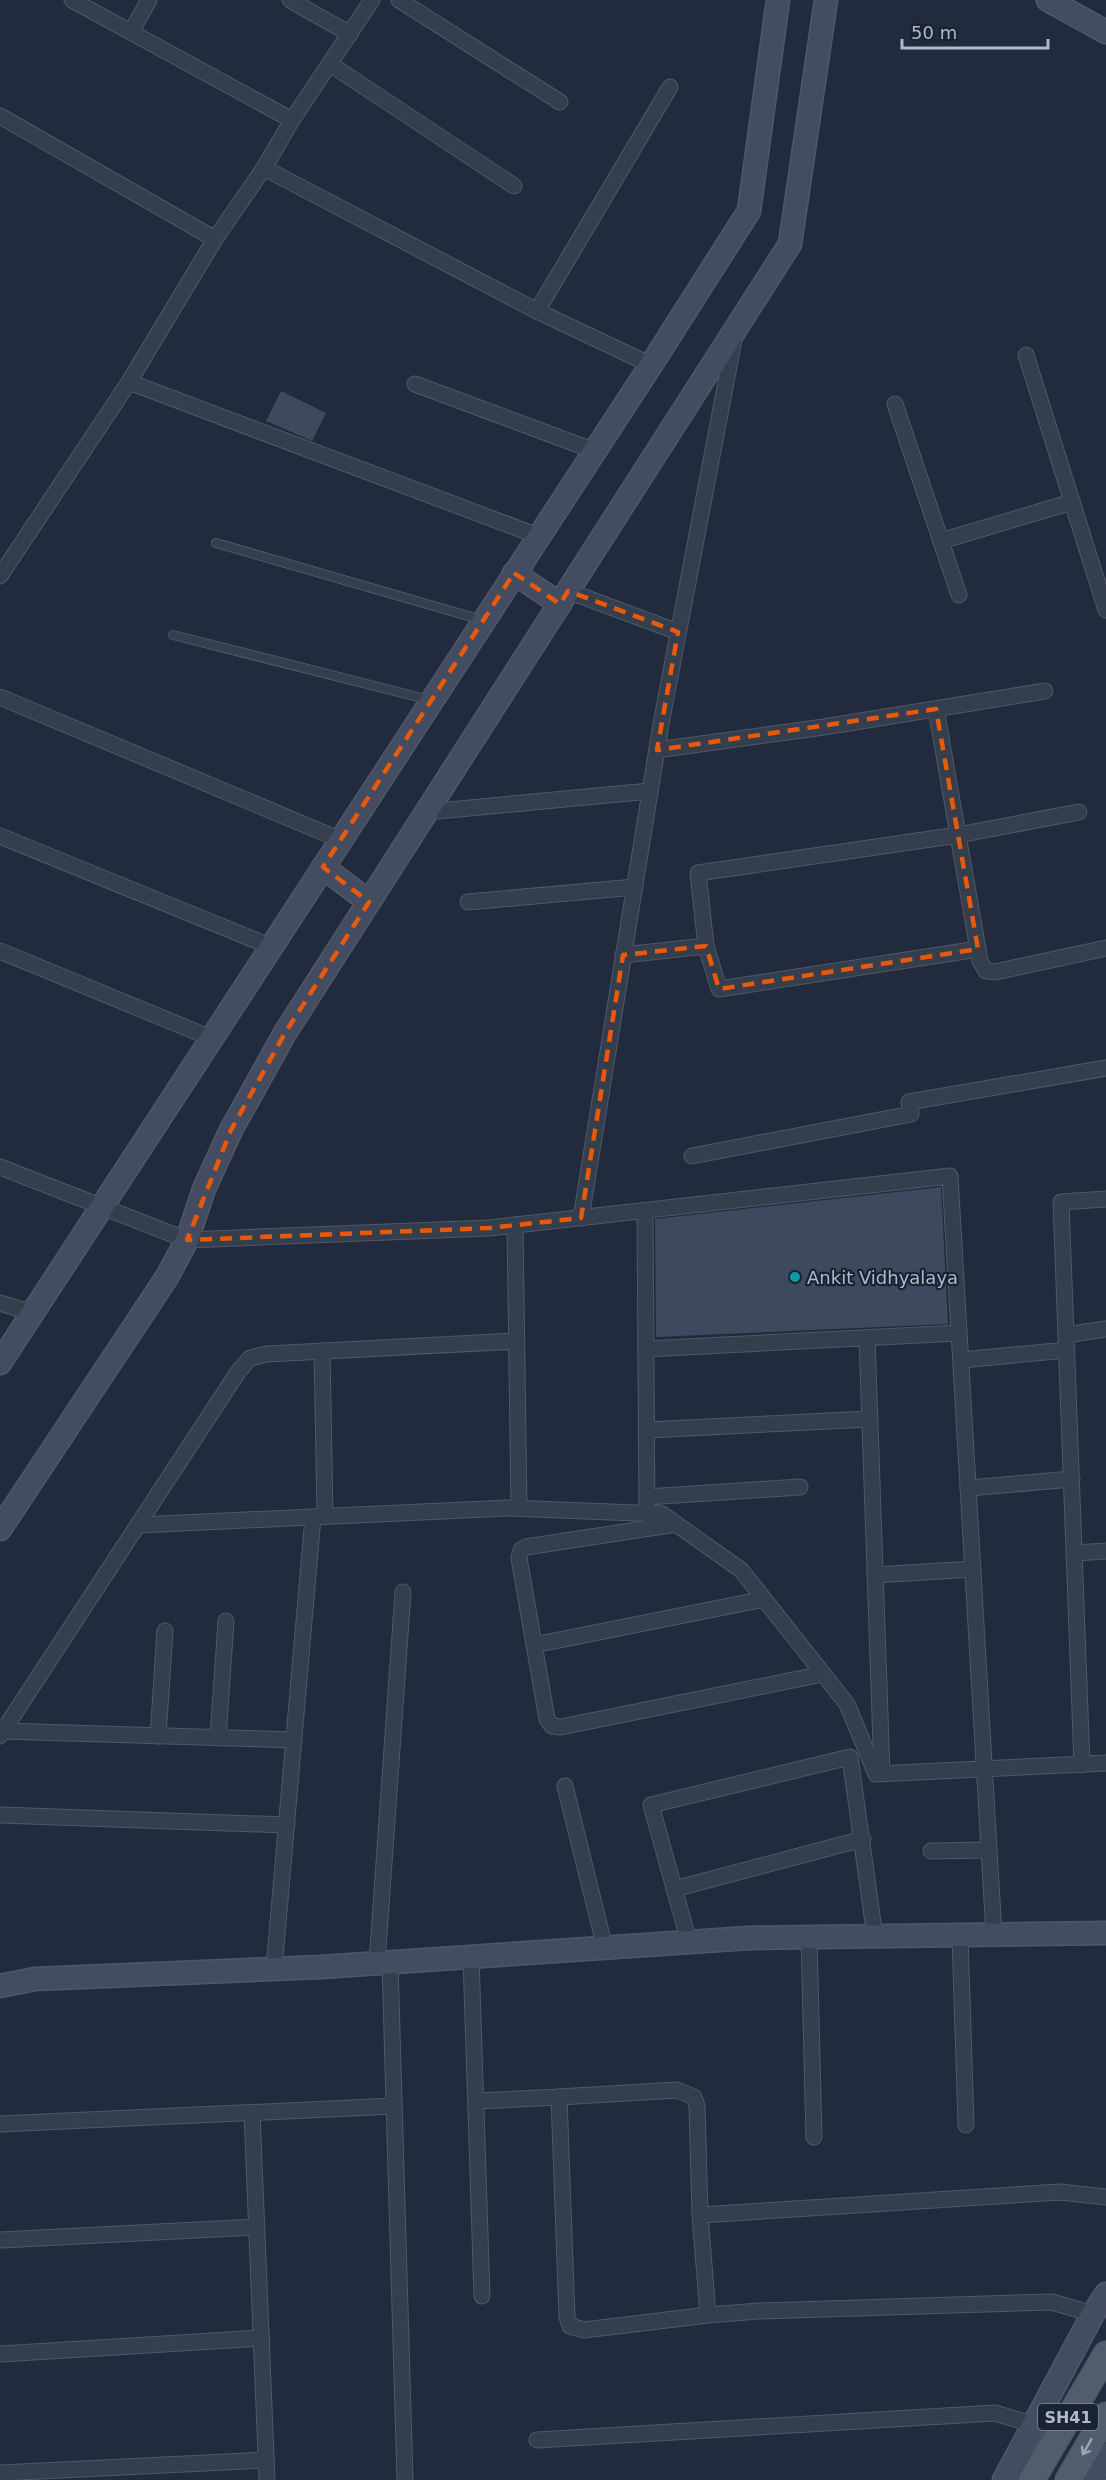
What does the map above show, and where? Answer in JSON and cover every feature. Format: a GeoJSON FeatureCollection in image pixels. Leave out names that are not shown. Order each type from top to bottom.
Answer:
{"type":"FeatureCollection","features":[{"type":"Feature","properties":{"kind":"main road","name":"SH41"},"geometry":{"type":"LineString","coordinates":[[1032,2480],[1106,2354]]}},
{"type":"Feature","properties":{"kind":"main road","name":"SH41"},"geometry":{"type":"LineString","coordinates":[[1068,2480],[1106,2415]]}},
{"type":"Feature","properties":{"kind":"street"},"geometry":{"type":"LineString","coordinates":[[72,0],[292,120]]}},
{"type":"Feature","properties":{"kind":"street"},"geometry":{"type":"LineString","coordinates":[[131,32],[149,0]]}},
{"type":"Feature","properties":{"kind":"street"},"geometry":{"type":"LineString","coordinates":[[290,0],[350,34]]}},
{"type":"Feature","properties":{"kind":"street"},"geometry":{"type":"LineString","coordinates":[[0,576],[129,382],[215,239],[264,168],[292,120],[372,0]]}},
{"type":"Feature","properties":{"kind":"street"},"geometry":{"type":"LineString","coordinates":[[399,0],[560,102]]}},
{"type":"Feature","properties":{"kind":"street"},"geometry":{"type":"LineString","coordinates":[[0,1363],[104,1207],[211,1038],[651,365],[749,211],[777,0]]}},
{"type":"Feature","properties":{"kind":"street"},"geometry":{"type":"LineString","coordinates":[[0,1529],[188,1240],[204,1189],[231,1130],[285,1033],[790,244],[826,0]]}},
{"type":"Feature","properties":{"kind":"street"},"geometry":{"type":"LineString","coordinates":[[1048,0],[1106,33]]}},
{"type":"Feature","properties":{"kind":"street"},"geometry":{"type":"LineString","coordinates":[[330,64],[514,186]]}},
{"type":"Feature","properties":{"kind":"street"},"geometry":{"type":"LineString","coordinates":[[537,311],[670,87]]}},
{"type":"Feature","properties":{"kind":"street"},"geometry":{"type":"LineString","coordinates":[[0,116],[215,239]]}},
{"type":"Feature","properties":{"kind":"street"},"geometry":{"type":"LineString","coordinates":[[264,168],[537,311],[651,365]]}},
{"type":"Feature","properties":{"kind":"street"},"geometry":{"type":"LineString","coordinates":[[581,1218],[657,750],[736,329]]}},
{"type":"Feature","properties":{"kind":"street"},"geometry":{"type":"LineString","coordinates":[[1026,355],[1105,603]]}},
{"type":"Feature","properties":{"kind":"street"},"geometry":{"type":"LineString","coordinates":[[129,382],[538,536]]}},
{"type":"Feature","properties":{"kind":"street"},"geometry":{"type":"LineString","coordinates":[[415,384],[595,451]]}},
{"type":"Feature","properties":{"kind":"street"},"geometry":{"type":"LineString","coordinates":[[895,404],[960,595]]}},
{"type":"Feature","properties":{"kind":"street"},"geometry":{"type":"LineString","coordinates":[[941,541],[1072,502]]}},
{"type":"Feature","properties":{"kind":"street"},"geometry":{"type":"LineString","coordinates":[[514,573],[564,597],[678,632]]}},
{"type":"Feature","properties":{"kind":"street"},"geometry":{"type":"LineString","coordinates":[[657,750],[824,727],[1045,691]]}},
{"type":"Feature","properties":{"kind":"street"},"geometry":{"type":"LineString","coordinates":[[0,697],[341,840]]}},
{"type":"Feature","properties":{"kind":"street"},"geometry":{"type":"LineString","coordinates":[[936,709],[980,961],[986,971],[995,972],[1106,948]]}},
{"type":"Feature","properties":{"kind":"street"},"geometry":{"type":"LineString","coordinates":[[427,812],[650,791]]}},
{"type":"Feature","properties":{"kind":"street"},"geometry":{"type":"LineString","coordinates":[[978,948],[719,989],[706,946],[698,873],[958,835],[1079,812]]}},
{"type":"Feature","properties":{"kind":"street"},"geometry":{"type":"LineString","coordinates":[[0,836],[272,947]]}},
{"type":"Feature","properties":{"kind":"street"},"geometry":{"type":"LineString","coordinates":[[324,867],[369,902]]}},
{"type":"Feature","properties":{"kind":"street"},"geometry":{"type":"LineString","coordinates":[[468,902],[635,887]]}},
{"type":"Feature","properties":{"kind":"street"},"geometry":{"type":"LineString","coordinates":[[623,955],[706,946]]}},
{"type":"Feature","properties":{"kind":"street"},"geometry":{"type":"LineString","coordinates":[[0,951],[211,1038]]}},
{"type":"Feature","properties":{"kind":"street"},"geometry":{"type":"LineString","coordinates":[[692,1156],[911,1114],[909,1102],[1106,1068]]}},
{"type":"Feature","properties":{"kind":"street"},"geometry":{"type":"LineString","coordinates":[[0,1167],[188,1240],[489,1228],[950,1176],[994,1935]]}},
{"type":"Feature","properties":{"kind":"street"},"geometry":{"type":"LineString","coordinates":[[1082,1765],[1061,1202],[1106,1199]]}},
{"type":"Feature","properties":{"kind":"street"},"geometry":{"type":"LineString","coordinates":[[645,1211],[647,1514]]}},
{"type":"Feature","properties":{"kind":"street"},"geometry":{"type":"LineString","coordinates":[[515,1225],[519,1508]]}},
{"type":"Feature","properties":{"kind":"street"},"geometry":{"type":"LineString","coordinates":[[0,1303],[33,1313]]}},
{"type":"Feature","properties":{"kind":"street"},"geometry":{"type":"LineString","coordinates":[[961,1360],[1067,1342],[1106,1329]]}},
{"type":"Feature","properties":{"kind":"street"},"geometry":{"type":"LineString","coordinates":[[646,1349],[959,1333]]}},
{"type":"Feature","properties":{"kind":"street"},"geometry":{"type":"LineString","coordinates":[[867,1338],[882,1773]]}},
{"type":"Feature","properties":{"kind":"street"},"geometry":{"type":"LineString","coordinates":[[1,1734],[238,1372],[250,1358],[267,1354],[517,1341]]}},
{"type":"Feature","properties":{"kind":"street"},"geometry":{"type":"LineString","coordinates":[[274,1969],[294,1740],[319,1516],[322,1351]]}},
{"type":"Feature","properties":{"kind":"street"},"geometry":{"type":"LineString","coordinates":[[647,1430],[870,1419]]}},
{"type":"Feature","properties":{"kind":"street"},"geometry":{"type":"LineString","coordinates":[[968,1488],[1072,1479]]}},
{"type":"Feature","properties":{"kind":"street"},"geometry":{"type":"LineString","coordinates":[[647,1497],[800,1487]]}},
{"type":"Feature","properties":{"kind":"street"},"geometry":{"type":"LineString","coordinates":[[139,1525],[519,1508],[662,1514],[741,1570],[847,1704],[876,1774],[1106,1763]]}},
{"type":"Feature","properties":{"kind":"street"},"geometry":{"type":"LineString","coordinates":[[676,1524],[526,1547],[521,1550],[519,1558],[547,1719],[552,1726],[561,1727],[823,1674]]}},
{"type":"Feature","properties":{"kind":"street"},"geometry":{"type":"LineString","coordinates":[[1074,1553],[1106,1551]]}},
{"type":"Feature","properties":{"kind":"street"},"geometry":{"type":"LineString","coordinates":[[875,1575],[973,1569]]}},
{"type":"Feature","properties":{"kind":"street"},"geometry":{"type":"LineString","coordinates":[[403,1592],[383,1963],[394,2106],[405,2480]]}},
{"type":"Feature","properties":{"kind":"street"},"geometry":{"type":"LineString","coordinates":[[534,1645],[764,1599]]}},
{"type":"Feature","properties":{"kind":"street"},"geometry":{"type":"LineString","coordinates":[[218,1738],[226,1621]]}},
{"type":"Feature","properties":{"kind":"street"},"geometry":{"type":"LineString","coordinates":[[158,1736],[165,1630]]}},
{"type":"Feature","properties":{"kind":"street"},"geometry":{"type":"LineString","coordinates":[[1,1734],[294,1740]]}},
{"type":"Feature","properties":{"kind":"street"},"geometry":{"type":"LineString","coordinates":[[689,1942],[651,1805],[850,1757],[875,1937]]}},
{"type":"Feature","properties":{"kind":"street"},"geometry":{"type":"LineString","coordinates":[[565,1786],[605,1948]]}},
{"type":"Feature","properties":{"kind":"street"},"geometry":{"type":"LineString","coordinates":[[0,1815],[287,1825]]}},
{"type":"Feature","properties":{"kind":"street"},"geometry":{"type":"LineString","coordinates":[[674,1889],[862,1839]]}},
{"type":"Feature","properties":{"kind":"street"},"geometry":{"type":"LineString","coordinates":[[931,1851],[989,1850]]}},
{"type":"Feature","properties":{"kind":"street"},"geometry":{"type":"LineString","coordinates":[[0,1986],[35,1979],[383,1963],[689,1942],[1106,1933]]}},
{"type":"Feature","properties":{"kind":"street"},"geometry":{"type":"LineString","coordinates":[[960,1936],[966,2125]]}},
{"type":"Feature","properties":{"kind":"street"},"geometry":{"type":"LineString","coordinates":[[809,1938],[814,2137]]}},
{"type":"Feature","properties":{"kind":"street"},"geometry":{"type":"LineString","coordinates":[[471,1957],[482,2296]]}},
{"type":"Feature","properties":{"kind":"street"},"geometry":{"type":"LineString","coordinates":[[0,1974],[35,1979]]}},
{"type":"Feature","properties":{"kind":"street"},"geometry":{"type":"LineString","coordinates":[[477,2101],[677,2090],[693,2097],[697,2106],[700,2215],[708,2314]]}},
{"type":"Feature","properties":{"kind":"street"},"geometry":{"type":"LineString","coordinates":[[560,2097],[567,2317],[570,2326],[584,2330],[708,2314],[1052,2302],[1093,2314]]}},
{"type":"Feature","properties":{"kind":"street"},"geometry":{"type":"LineString","coordinates":[[0,2124],[394,2106]]}},
{"type":"Feature","properties":{"kind":"street"},"geometry":{"type":"LineString","coordinates":[[252,2113],[267,2480]]}},
{"type":"Feature","properties":{"kind":"street"},"geometry":{"type":"LineString","coordinates":[[700,2215],[1060,2192],[1106,2197]]}},
{"type":"Feature","properties":{"kind":"street"},"geometry":{"type":"LineString","coordinates":[[0,2240],[257,2227]]}},
{"type":"Feature","properties":{"kind":"street"},"geometry":{"type":"LineString","coordinates":[[1004,2480],[1106,2294]]}},
{"type":"Feature","properties":{"kind":"street"},"geometry":{"type":"LineString","coordinates":[[0,2354],[261,2338]]}},
{"type":"Feature","properties":{"kind":"street"},"geometry":{"type":"LineString","coordinates":[[537,2440],[995,2413],[1035,2425]]}},
{"type":"Feature","properties":{"kind":"street"},"geometry":{"type":"LineString","coordinates":[[1092,2480],[1106,2456]]}},
{"type":"Feature","properties":{"kind":"street"},"geometry":{"type":"LineString","coordinates":[[0,2473],[32,2476],[150,2473],[266,2460]]}},
{"type":"Feature","properties":{"kind":"lane"},"geometry":{"type":"LineString","coordinates":[[216,543],[483,620]]}},
{"type":"Feature","properties":{"kind":"lane"},"geometry":{"type":"LineString","coordinates":[[173,635],[432,700]]}},
{"type":"Feature","properties":{"kind":"highlighted area"},"geometry":{"type":"Polygon","coordinates":[[[514,573],[560,604],[568,591],[678,632],[657,750],[936,709],[978,949],[719,989],[706,946],[623,955],[581,1218],[489,1228],[187,1240],[231,1130],[285,1033],[369,902],[323,867],[514,573]]]}},
{"type":"Feature","properties":{"kind":"building"},"geometry":{"type":"Polygon","coordinates":[[[281,391],[326,413],[312,441],[266,421],[281,391]]]}},
{"type":"Feature","properties":{"kind":"building","name":"Ankit Vidhyalaya"},"geometry":{"type":"Polygon","coordinates":[[[941,1187],[948,1324],[656,1337],[655,1219],[941,1187]]]}},
{"type":"Feature","properties":{"kind":"place","name":"Ankit Vidhyalaya"},"geometry":{"type":"Point","coordinates":[795,1277]}}]}
